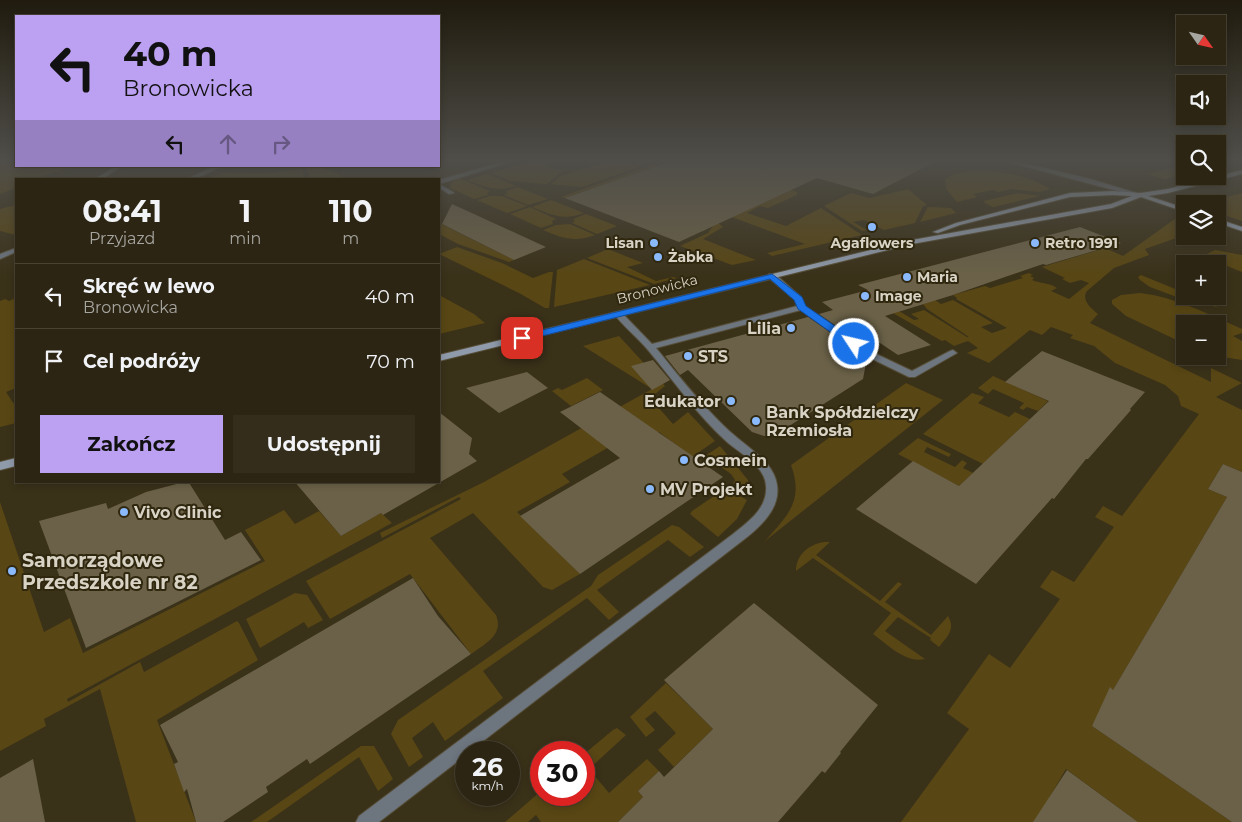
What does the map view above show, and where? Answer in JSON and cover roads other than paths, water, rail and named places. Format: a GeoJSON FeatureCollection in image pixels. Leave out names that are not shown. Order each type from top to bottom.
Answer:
{"type":"FeatureCollection","features":[{"type":"Feature","properties":{"kind":"street","name":"Bronowicka"},"geometry":{"type":"LineString","coordinates":[[912,242],[958,224],[1053,199]]}},
{"type":"Feature","properties":{"kind":"street","name":"Bronowicka"},"geometry":{"type":"LineString","coordinates":[[440,358],[912,242],[1112,206],[1129,199]]}},
{"type":"Feature","properties":{"kind":"street"},"geometry":{"type":"LineString","coordinates":[[1153,199],[1176,207]]}},
{"type":"Feature","properties":{"kind":"street"},"geometry":{"type":"LineString","coordinates":[[1226,224],[1242,229]]}},
{"type":"Feature","properties":{"kind":"street"},"geometry":{"type":"LineString","coordinates":[[0,256],[15,250]]}},
{"type":"Feature","properties":{"kind":"street"},"geometry":{"type":"LineString","coordinates":[[772,276],[798,299],[802,307],[867,353],[912,375],[953,353]]}},
{"type":"Feature","properties":{"kind":"street"},"geometry":{"type":"LineString","coordinates":[[650,347],[802,307]]}},
{"type":"Feature","properties":{"kind":"street"},"geometry":{"type":"LineString","coordinates":[[365,822],[727,545],[752,524],[766,509],[771,497],[772,486],[770,477],[765,469],[729,437],[669,372],[650,347],[618,314]]}},
{"type":"Feature","properties":{"kind":"street"},"geometry":{"type":"LineString","coordinates":[[0,466],[15,462]]}},
{"type":"Feature","properties":{"kind":"place","name":"Agaflowers"},"geometry":{"type":"Point","coordinates":[872,227]}},
{"type":"Feature","properties":{"kind":"place","name":"Lisan"},"geometry":{"type":"Point","coordinates":[654,243]}},
{"type":"Feature","properties":{"kind":"place","name":"Retro 1991"},"geometry":{"type":"Point","coordinates":[1035,243]}},
{"type":"Feature","properties":{"kind":"place","name":"Żabka"},"geometry":{"type":"Point","coordinates":[658,257]}},
{"type":"Feature","properties":{"kind":"place","name":"Maria"},"geometry":{"type":"Point","coordinates":[907,277]}},
{"type":"Feature","properties":{"kind":"place","name":"Image"},"geometry":{"type":"Point","coordinates":[865,296]}},
{"type":"Feature","properties":{"kind":"place","name":"Lilia"},"geometry":{"type":"Point","coordinates":[791,328]}},
{"type":"Feature","properties":{"kind":"place","name":"STS"},"geometry":{"type":"Point","coordinates":[688,356]}},
{"type":"Feature","properties":{"kind":"place","name":"Edukator"},"geometry":{"type":"Point","coordinates":[731,401]}},
{"type":"Feature","properties":{"kind":"place","name":"Bank Spółdzielczy Rzemiosła"},"geometry":{"type":"Point","coordinates":[756,421]}},
{"type":"Feature","properties":{"kind":"place","name":"Cosmein"},"geometry":{"type":"Point","coordinates":[684,460]}},
{"type":"Feature","properties":{"kind":"place","name":"MV Projekt"},"geometry":{"type":"Point","coordinates":[650,489]}},
{"type":"Feature","properties":{"kind":"place","name":"Vivo Clinic"},"geometry":{"type":"Point","coordinates":[124,512]}},
{"type":"Feature","properties":{"kind":"place","name":"Samorządowe Przedszkole nr 82"},"geometry":{"type":"Point","coordinates":[12,571]}}]}
